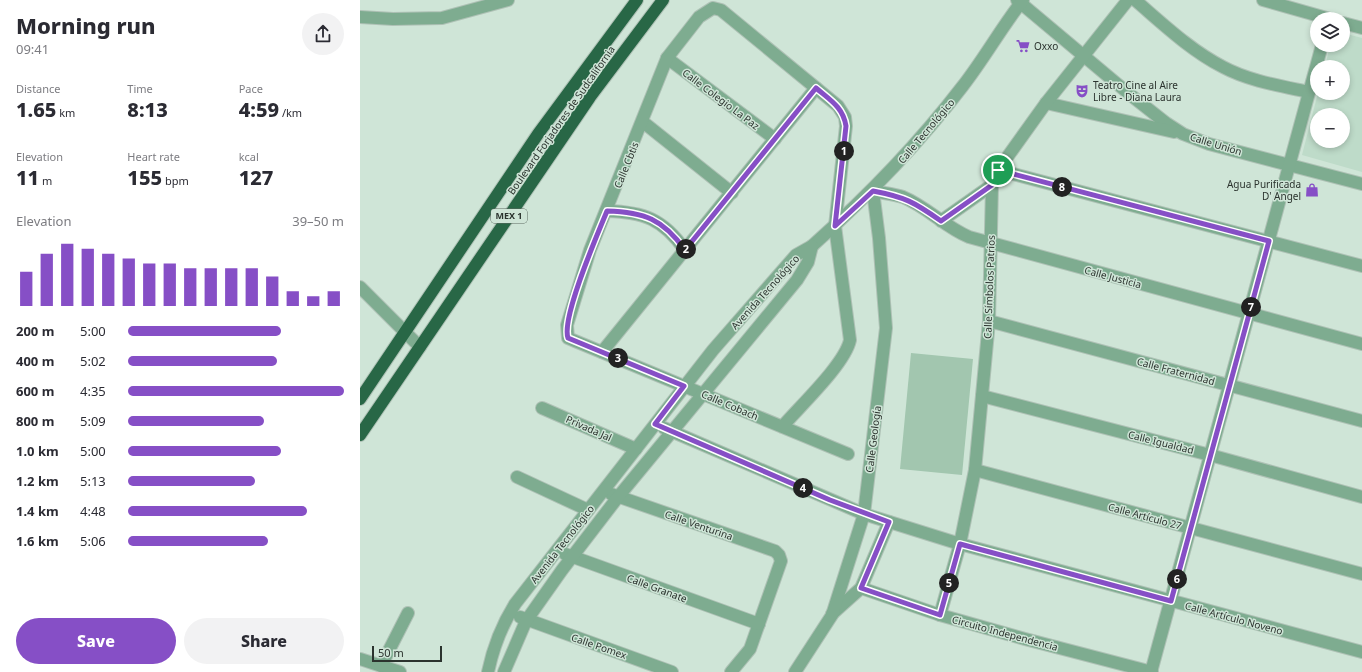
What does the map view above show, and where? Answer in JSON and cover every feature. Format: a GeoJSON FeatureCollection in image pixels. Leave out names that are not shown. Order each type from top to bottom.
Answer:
{"type":"FeatureCollection","features":[{"type":"Feature","properties":{"kind":"highway","name":"Boulevard Forjadores de Sudcalifornia"},"geometry":{"type":"LineString","coordinates":[[360,399],[538,134],[637,0]]}},
{"type":"Feature","properties":{"kind":"highway","name":"Boulevard Forjadores de Sudcalifornia"},"geometry":{"type":"LineString","coordinates":[[360,435],[607,73],[663,0]]}},
{"type":"Feature","properties":{"kind":"highway"},"geometry":{"type":"LineString","coordinates":[[538,134],[557,145]]}},
{"type":"Feature","properties":{"kind":"street"},"geometry":{"type":"LineString","coordinates":[[360,16],[393,19],[442,18],[508,0]]}},
{"type":"Feature","properties":{"kind":"street","name":"Calle Símbolos Patrios"},"geometry":{"type":"LineString","coordinates":[[940,615],[960,544],[975,470],[989,321],[992,185],[998,170],[1046,103],[1128,0]]}},
{"type":"Feature","properties":{"kind":"street"},"geometry":{"type":"LineString","coordinates":[[1135,0],[1176,36],[1223,67],[1251,77],[1309,92]]}},
{"type":"Feature","properties":{"kind":"street"},"geometry":{"type":"LineString","coordinates":[[1263,0],[1310,14]]}},
{"type":"Feature","properties":{"kind":"street","name":"Calle Unión"},"geometry":{"type":"LineString","coordinates":[[1020,1],[1083,56],[1160,118],[1183,134],[1209,144],[1362,184]]}},
{"type":"Feature","properties":{"kind":"street","name":"Calle Tecnológico"},"geometry":{"type":"LineString","coordinates":[[812,246],[873,191],[910,150],[963,86],[1020,1]]}},
{"type":"Feature","properties":{"kind":"street","name":"Calle Cbtis"},"geometry":{"type":"LineString","coordinates":[[568,338],[567,325],[590,250],[643,122],[667,58],[699,17],[713,8],[721,10],[816,88]]}},
{"type":"Feature","properties":{"kind":"street"},"geometry":{"type":"LineString","coordinates":[[1350,24],[1362,28]]}},
{"type":"Feature","properties":{"kind":"street"},"geometry":{"type":"LineString","coordinates":[[1152,672],[1320,52]]}},
{"type":"Feature","properties":{"kind":"street","name":"Calle Colegio La Paz"},"geometry":{"type":"LineString","coordinates":[[667,58],[775,139]]}},
{"type":"Feature","properties":{"kind":"street"},"geometry":{"type":"LineString","coordinates":[[602,352],[816,88],[838,106],[845,117],[846,126],[835,226],[850,340],[849,346],[839,363],[782,426]]}},
{"type":"Feature","properties":{"kind":"street"},"geometry":{"type":"LineString","coordinates":[[1046,103],[1183,134]]}},
{"type":"Feature","properties":{"kind":"street"},"geometry":{"type":"LineString","coordinates":[[643,122],[732,193]]}},
{"type":"Feature","properties":{"kind":"street"},"geometry":{"type":"LineString","coordinates":[[998,170],[1362,266]]}},
{"type":"Feature","properties":{"kind":"street"},"geometry":{"type":"LineString","coordinates":[[941,221],[992,185]]}},
{"type":"Feature","properties":{"kind":"street","name":"Calle Justicia"},"geometry":{"type":"LineString","coordinates":[[873,191],[902,197],[920,206],[955,231],[991,244],[1362,344]]}},
{"type":"Feature","properties":{"kind":"street","name":"Calle Geología"},"geometry":{"type":"LineString","coordinates":[[795,672],[832,615],[864,514],[886,328],[879,238],[873,191]]}},
{"type":"Feature","properties":{"kind":"street"},"geometry":{"type":"LineString","coordinates":[[607,211],[631,212],[659,222],[674,235],[685,250]]}},
{"type":"Feature","properties":{"kind":"street","name":"Avenida Tecnológico"},"geometry":{"type":"LineString","coordinates":[[488,672],[497,640],[510,613],[557,550],[684,386],[784,268],[796,255],[812,246]]}},
{"type":"Feature","properties":{"kind":"street","name":"Avenida Tecnológico"},"geometry":{"type":"LineString","coordinates":[[504,672],[526,620],[618,497],[702,393],[767,318],[797,280],[808,262],[812,246]]}},
{"type":"Feature","properties":{"kind":"street"},"geometry":{"type":"LineString","coordinates":[[360,288],[420,347]]}},
{"type":"Feature","properties":{"kind":"street","name":"Calle Fraternidad"},"geometry":{"type":"LineString","coordinates":[[989,321],[1362,421]]}},
{"type":"Feature","properties":{"kind":"street","name":"Calle Cobach"},"geometry":{"type":"LineString","coordinates":[[568,338],[848,454]]}},
{"type":"Feature","properties":{"kind":"street","name":"Calle Igualdad"},"geometry":{"type":"LineString","coordinates":[[982,396],[1210,455],[1362,497]]}},
{"type":"Feature","properties":{"kind":"street","name":"Privada Jal"},"geometry":{"type":"LineString","coordinates":[[542,408],[636,449]]}},
{"type":"Feature","properties":{"kind":"street","name":"Calle Artículo Noveno"},"geometry":{"type":"LineString","coordinates":[[655,424],[864,514],[960,544],[1362,652]]}},
{"type":"Feature","properties":{"kind":"street","name":"Calle Artículo 27"},"geometry":{"type":"LineString","coordinates":[[975,470],[1362,574]]}},
{"type":"Feature","properties":{"kind":"street"},"geometry":{"type":"LineString","coordinates":[[517,477],[588,510]]}},
{"type":"Feature","properties":{"kind":"street","name":"Calle Venturina"},"geometry":{"type":"LineString","coordinates":[[603,491],[775,551],[779,555],[780,561],[758,624]]}},
{"type":"Feature","properties":{"kind":"street"},"geometry":{"type":"LineString","coordinates":[[832,615],[861,588],[889,522]]}},
{"type":"Feature","properties":{"kind":"street","name":"Calle Granate"},"geometry":{"type":"LineString","coordinates":[[557,550],[572,557],[758,624]]}},
{"type":"Feature","properties":{"kind":"street","name":"Circuito Independencia"},"geometry":{"type":"LineString","coordinates":[[861,588],[940,615],[1152,672]]}},
{"type":"Feature","properties":{"kind":"street"},"geometry":{"type":"LineString","coordinates":[[381,666],[408,613]]}},
{"type":"Feature","properties":{"kind":"street","name":"Calle Pomex"},"geometry":{"type":"LineString","coordinates":[[510,613],[672,672]]}},
{"type":"Feature","properties":{"kind":"street"},"geometry":{"type":"LineString","coordinates":[[730,672],[750,649],[758,624]]}},
{"type":"Feature","properties":{"kind":"street"},"geometry":{"type":"LineString","coordinates":[[360,659],[400,672]]}},
{"type":"Feature","properties":{"kind":"shaded area"},"geometry":{"type":"Polygon","coordinates":[[[1350,35],[1362,38],[1362,172],[1302,155],[1310,124],[1310,148],[1350,148],[1350,108],[1314,108],[1316,100],[1350,100],[1350,60],[1327,60],[1328,52],[1350,52],[1350,35]]]}},
{"type":"Feature","properties":{"kind":"shaded area"},"geometry":{"type":"Polygon","coordinates":[[[911,353],[973,359],[962,475],[900,469],[911,353]]]}},
{"type":"Feature","properties":{"kind":"place","name":"Oxxo"},"geometry":{"type":"Point","coordinates":[1023,46]}},
{"type":"Feature","properties":{"kind":"place","name":"Teatro Cine al Aire Libre - Diana Laura"},"geometry":{"type":"Point","coordinates":[1082,91]}},
{"type":"Feature","properties":{"kind":"place","name":"Agua Purificada D' Angel"},"geometry":{"type":"Point","coordinates":[1312,190]}},
{"type":"Feature","properties":{"kind":"route"},"geometry":{"type":"LineString","coordinates":[[816,88],[838,106],[845,117],[846,126],[844,155],[835,226],[873,191],[902,197],[920,206],[941,221],[992,185],[998,170],[1269,241],[1171,601],[960,544],[940,615],[861,588],[889,522],[864,514],[830,500],[655,424],[684,386],[568,338],[567,325],[580,280],[590,250],[607,211],[631,212],[646,216],[659,222],[674,235],[685,250],[816,88]]}}]}
